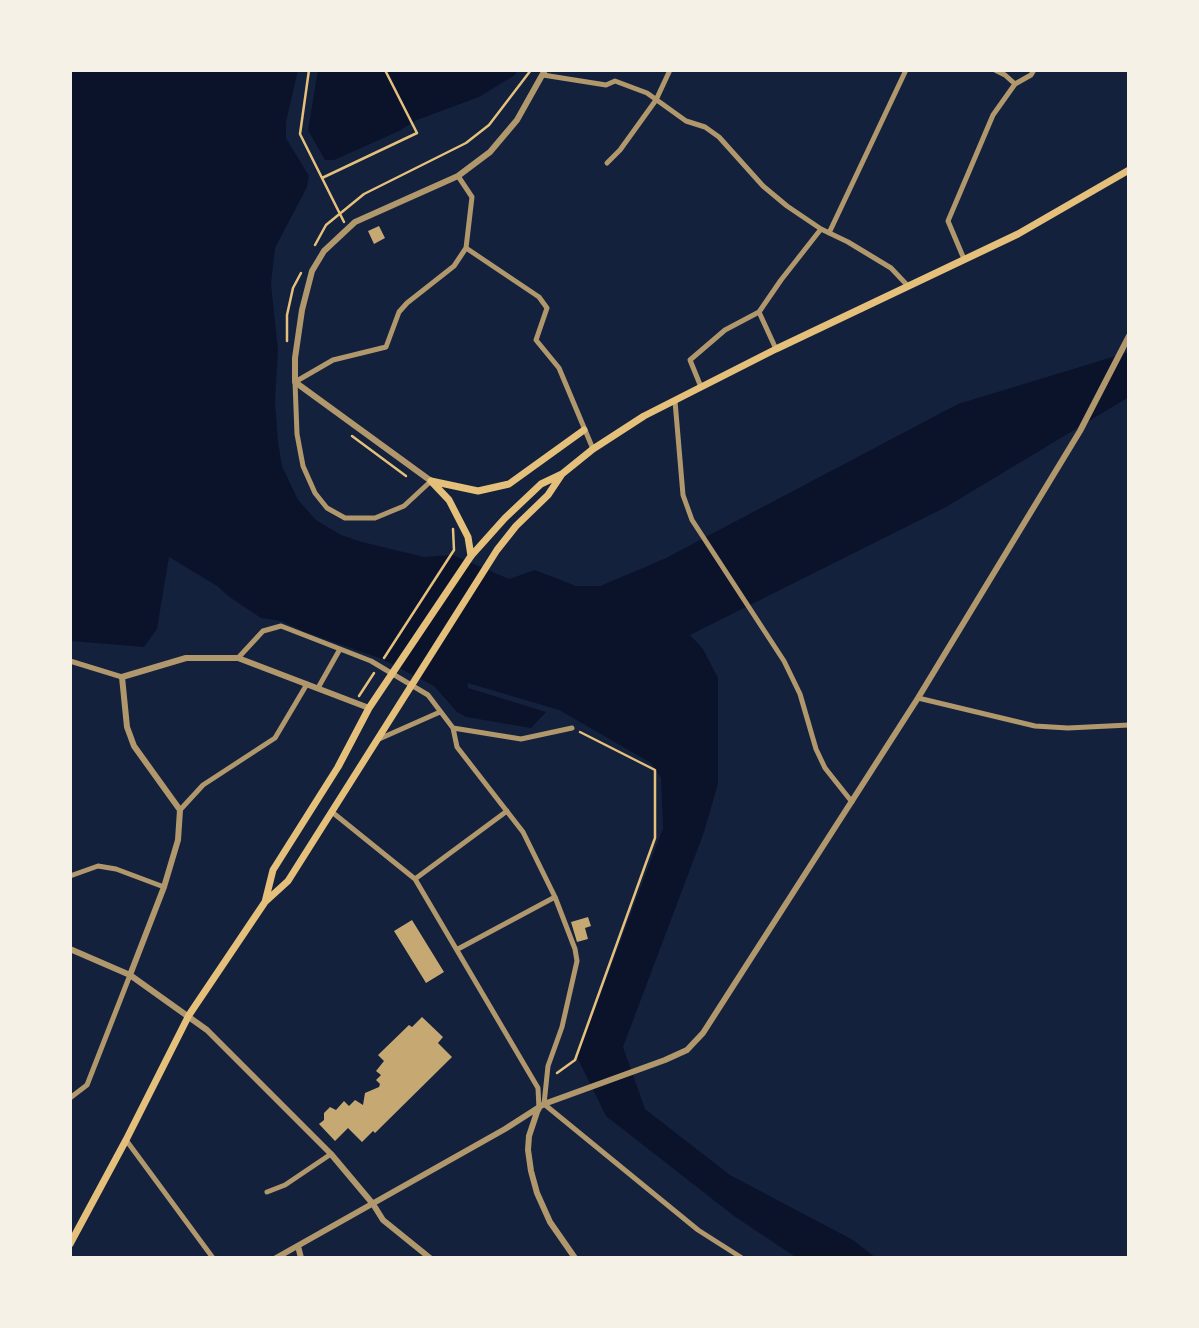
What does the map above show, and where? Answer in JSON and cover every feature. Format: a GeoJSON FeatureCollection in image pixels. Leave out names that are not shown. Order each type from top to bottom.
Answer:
{"type":"FeatureCollection","features":[{"type":"Feature","properties":{"kind":"main road"},"geometry":{"type":"LineString","coordinates":[[265,902],[273,870],[338,768],[369,708],[387,685],[471,556],[505,518],[541,484],[562,474],[593,449],[644,416],[776,349],[1018,234],[1129,170]]}},
{"type":"Feature","properties":{"kind":"main road"},"geometry":{"type":"LineString","coordinates":[[431,481],[478,491],[509,484],[584,430]]}},
{"type":"Feature","properties":{"kind":"main road"},"geometry":{"type":"LineString","coordinates":[[70,1244],[189,1016],[265,902],[288,881],[487,568],[516,526],[548,495],[562,474]]}},
{"type":"Feature","properties":{"kind":"main road"},"geometry":{"type":"LineString","coordinates":[[431,481],[449,500],[468,537],[471,556]]}},
{"type":"Feature","properties":{"kind":"street"},"geometry":{"type":"LineString","coordinates":[[607,163],[621,150],[656,100],[670,70]]}},
{"type":"Feature","properties":{"kind":"street"},"geometry":{"type":"LineString","coordinates":[[829,233],[906,70]]}},
{"type":"Feature","properties":{"kind":"street"},"geometry":{"type":"LineString","coordinates":[[995,70],[1015,84]]}},
{"type":"Feature","properties":{"kind":"street"},"geometry":{"type":"LineString","coordinates":[[964,259],[948,221],[993,115],[1015,84],[1031,75],[1034,70]]}},
{"type":"Feature","properties":{"kind":"street"},"geometry":{"type":"LineString","coordinates":[[295,382],[431,481],[404,506],[375,518],[345,518],[327,508],[315,493],[303,466],[297,434],[295,382],[295,358],[302,310],[312,271],[324,251],[355,222],[458,176],[491,152],[517,120],[544,73],[606,85],[615,80],[647,93],[686,121],[705,127],[719,137],[763,186],[787,206],[821,229],[891,268],[908,286]]}},
{"type":"Feature","properties":{"kind":"street"},"geometry":{"type":"LineString","coordinates":[[295,382],[333,360],[386,347],[399,312],[454,266],[467,248],[472,197],[458,176]]}},
{"type":"Feature","properties":{"kind":"street"},"geometry":{"type":"LineString","coordinates":[[701,387],[690,360],[725,330],[760,312],[821,229]]}},
{"type":"Feature","properties":{"kind":"street"},"geometry":{"type":"LineString","coordinates":[[467,248],[539,297],[547,308],[536,340],[559,368],[593,449]]}},
{"type":"Feature","properties":{"kind":"street"},"geometry":{"type":"LineString","coordinates":[[760,312],[776,349]]}},
{"type":"Feature","properties":{"kind":"street"},"geometry":{"type":"LineString","coordinates":[[276,1258],[542,1106],[665,1060],[687,1049],[703,1033],[918,698],[1080,431],[1129,336]]}},
{"type":"Feature","properties":{"kind":"street"},"geometry":{"type":"LineString","coordinates":[[675,401],[683,495],[692,520],[763,628],[800,694],[816,749],[825,768],[852,802]]}},
{"type":"Feature","properties":{"kind":"street"},"geometry":{"type":"LineString","coordinates":[[238,658],[263,631],[281,626],[380,664],[428,695],[453,728],[457,747],[523,832],[555,897],[577,961],[562,1027],[548,1066],[542,1106],[529,1136],[528,1150],[537,1193],[550,1222],[575,1258]]}},
{"type":"Feature","properties":{"kind":"street"},"geometry":{"type":"LineString","coordinates":[[318,688],[340,649]]}},
{"type":"Feature","properties":{"kind":"street"},"geometry":{"type":"LineString","coordinates":[[70,661],[121,677],[186,658],[238,658],[369,708]]}},
{"type":"Feature","properties":{"kind":"street"},"geometry":{"type":"LineString","coordinates":[[121,677],[127,727],[134,746],[180,810]]}},
{"type":"Feature","properties":{"kind":"street"},"geometry":{"type":"LineString","coordinates":[[70,1098],[87,1085],[164,887],[178,840],[180,810],[203,785],[275,738],[307,684]]}},
{"type":"Feature","properties":{"kind":"street"},"geometry":{"type":"LineString","coordinates":[[918,698],[1035,726],[1068,728],[1129,725]]}},
{"type":"Feature","properties":{"kind":"street"},"geometry":{"type":"LineString","coordinates":[[379,739],[440,712]]}},
{"type":"Feature","properties":{"kind":"street"},"geometry":{"type":"LineString","coordinates":[[453,728],[521,739],[572,728]]}},
{"type":"Feature","properties":{"kind":"street"},"geometry":{"type":"LineString","coordinates":[[415,879],[507,811]]}},
{"type":"Feature","properties":{"kind":"street"},"geometry":{"type":"LineString","coordinates":[[332,812],[415,879],[538,1088],[542,1106],[698,1230],[742,1258]]}},
{"type":"Feature","properties":{"kind":"street"},"geometry":{"type":"LineString","coordinates":[[70,876],[98,866],[116,869],[164,887]]}},
{"type":"Feature","properties":{"kind":"street"},"geometry":{"type":"LineString","coordinates":[[458,949],[555,897]]}},
{"type":"Feature","properties":{"kind":"street"},"geometry":{"type":"LineString","coordinates":[[70,949],[130,975],[207,1030],[331,1154],[383,1220],[430,1258]]}},
{"type":"Feature","properties":{"kind":"street"},"geometry":{"type":"LineString","coordinates":[[126,1140],[212,1258]]}},
{"type":"Feature","properties":{"kind":"street"},"geometry":{"type":"LineString","coordinates":[[267,1192],[285,1185],[331,1154]]}},
{"type":"Feature","properties":{"kind":"street"},"geometry":{"type":"LineString","coordinates":[[298,1246],[301,1258]]}},
{"type":"Feature","properties":{"kind":"path"},"geometry":{"type":"LineString","coordinates":[[309,70],[300,134],[347,228]]}},
{"type":"Feature","properties":{"kind":"path"},"geometry":{"type":"LineString","coordinates":[[322,178],[417,133],[385,70]]}},
{"type":"Feature","properties":{"kind":"path"},"geometry":{"type":"LineString","coordinates":[[315,246],[326,225],[364,194],[467,143],[489,125],[531,70]]}},
{"type":"Feature","properties":{"kind":"path"},"geometry":{"type":"LineString","coordinates":[[287,342],[293,288],[304,267]]}},
{"type":"Feature","properties":{"kind":"path"},"geometry":{"type":"LineString","coordinates":[[346,432],[406,476]]}},
{"type":"Feature","properties":{"kind":"path"},"geometry":{"type":"LineString","coordinates":[[348,694],[359,696],[454,550],[452,521]]}},
{"type":"Feature","properties":{"kind":"path"},"geometry":{"type":"LineString","coordinates":[[546,1081],[575,1060],[655,838],[656,770],[572,728]]}},
{"type":"Feature","properties":{"kind":"water"},"geometry":{"type":"Polygon","coordinates":[[[70,70],[518,70],[515,75],[479,97],[417,120],[334,160],[325,160],[309,176],[307,187],[275,248],[271,284],[278,350],[275,402],[282,466],[298,500],[316,520],[341,535],[362,542],[424,557],[453,555],[509,579],[535,570],[576,586],[600,586],[664,559],[958,404],[1129,352],[1129,397],[946,507],[690,635],[703,649],[718,678],[718,784],[703,835],[623,1047],[645,1109],[730,1175],[853,1240],[876,1258],[797,1258],[734,1216],[606,1116],[577,1057],[663,828],[661,778],[651,763],[559,710],[468,683],[468,688],[546,712],[531,728],[466,717],[457,712],[434,686],[382,659],[281,621],[261,618],[217,586],[169,557],[157,629],[144,647],[70,641],[70,70]]]}},
{"type":"Feature","properties":{"kind":"pier"},"geometry":{"type":"Polygon","coordinates":[[[298,70],[318,70],[308,130],[325,160],[309,176],[286,138],[286,122],[298,70]]]}},
{"type":"Feature","properties":{"kind":"building"},"geometry":{"type":"Polygon","coordinates":[[[379,226],[385,238],[374,244],[368,231],[379,226]]]}},
{"type":"Feature","properties":{"kind":"building"},"geometry":{"type":"Polygon","coordinates":[[[588,917],[591,926],[585,928],[588,939],[577,942],[571,922],[588,917]]]}},
{"type":"Feature","properties":{"kind":"building"},"geometry":{"type":"Polygon","coordinates":[[[412,920],[444,972],[426,983],[394,931],[412,920]]]}},
{"type":"Feature","properties":{"kind":"building"},"geometry":{"type":"Polygon","coordinates":[[[422,1017],[443,1037],[438,1043],[452,1057],[375,1133],[373,1131],[362,1142],[348,1128],[335,1141],[319,1124],[324,1120],[324,1113],[330,1107],[336,1110],[344,1101],[349,1106],[355,1100],[363,1105],[365,1093],[380,1084],[376,1080],[381,1075],[376,1071],[384,1061],[378,1055],[409,1025],[412,1027],[422,1017]]]}}]}
